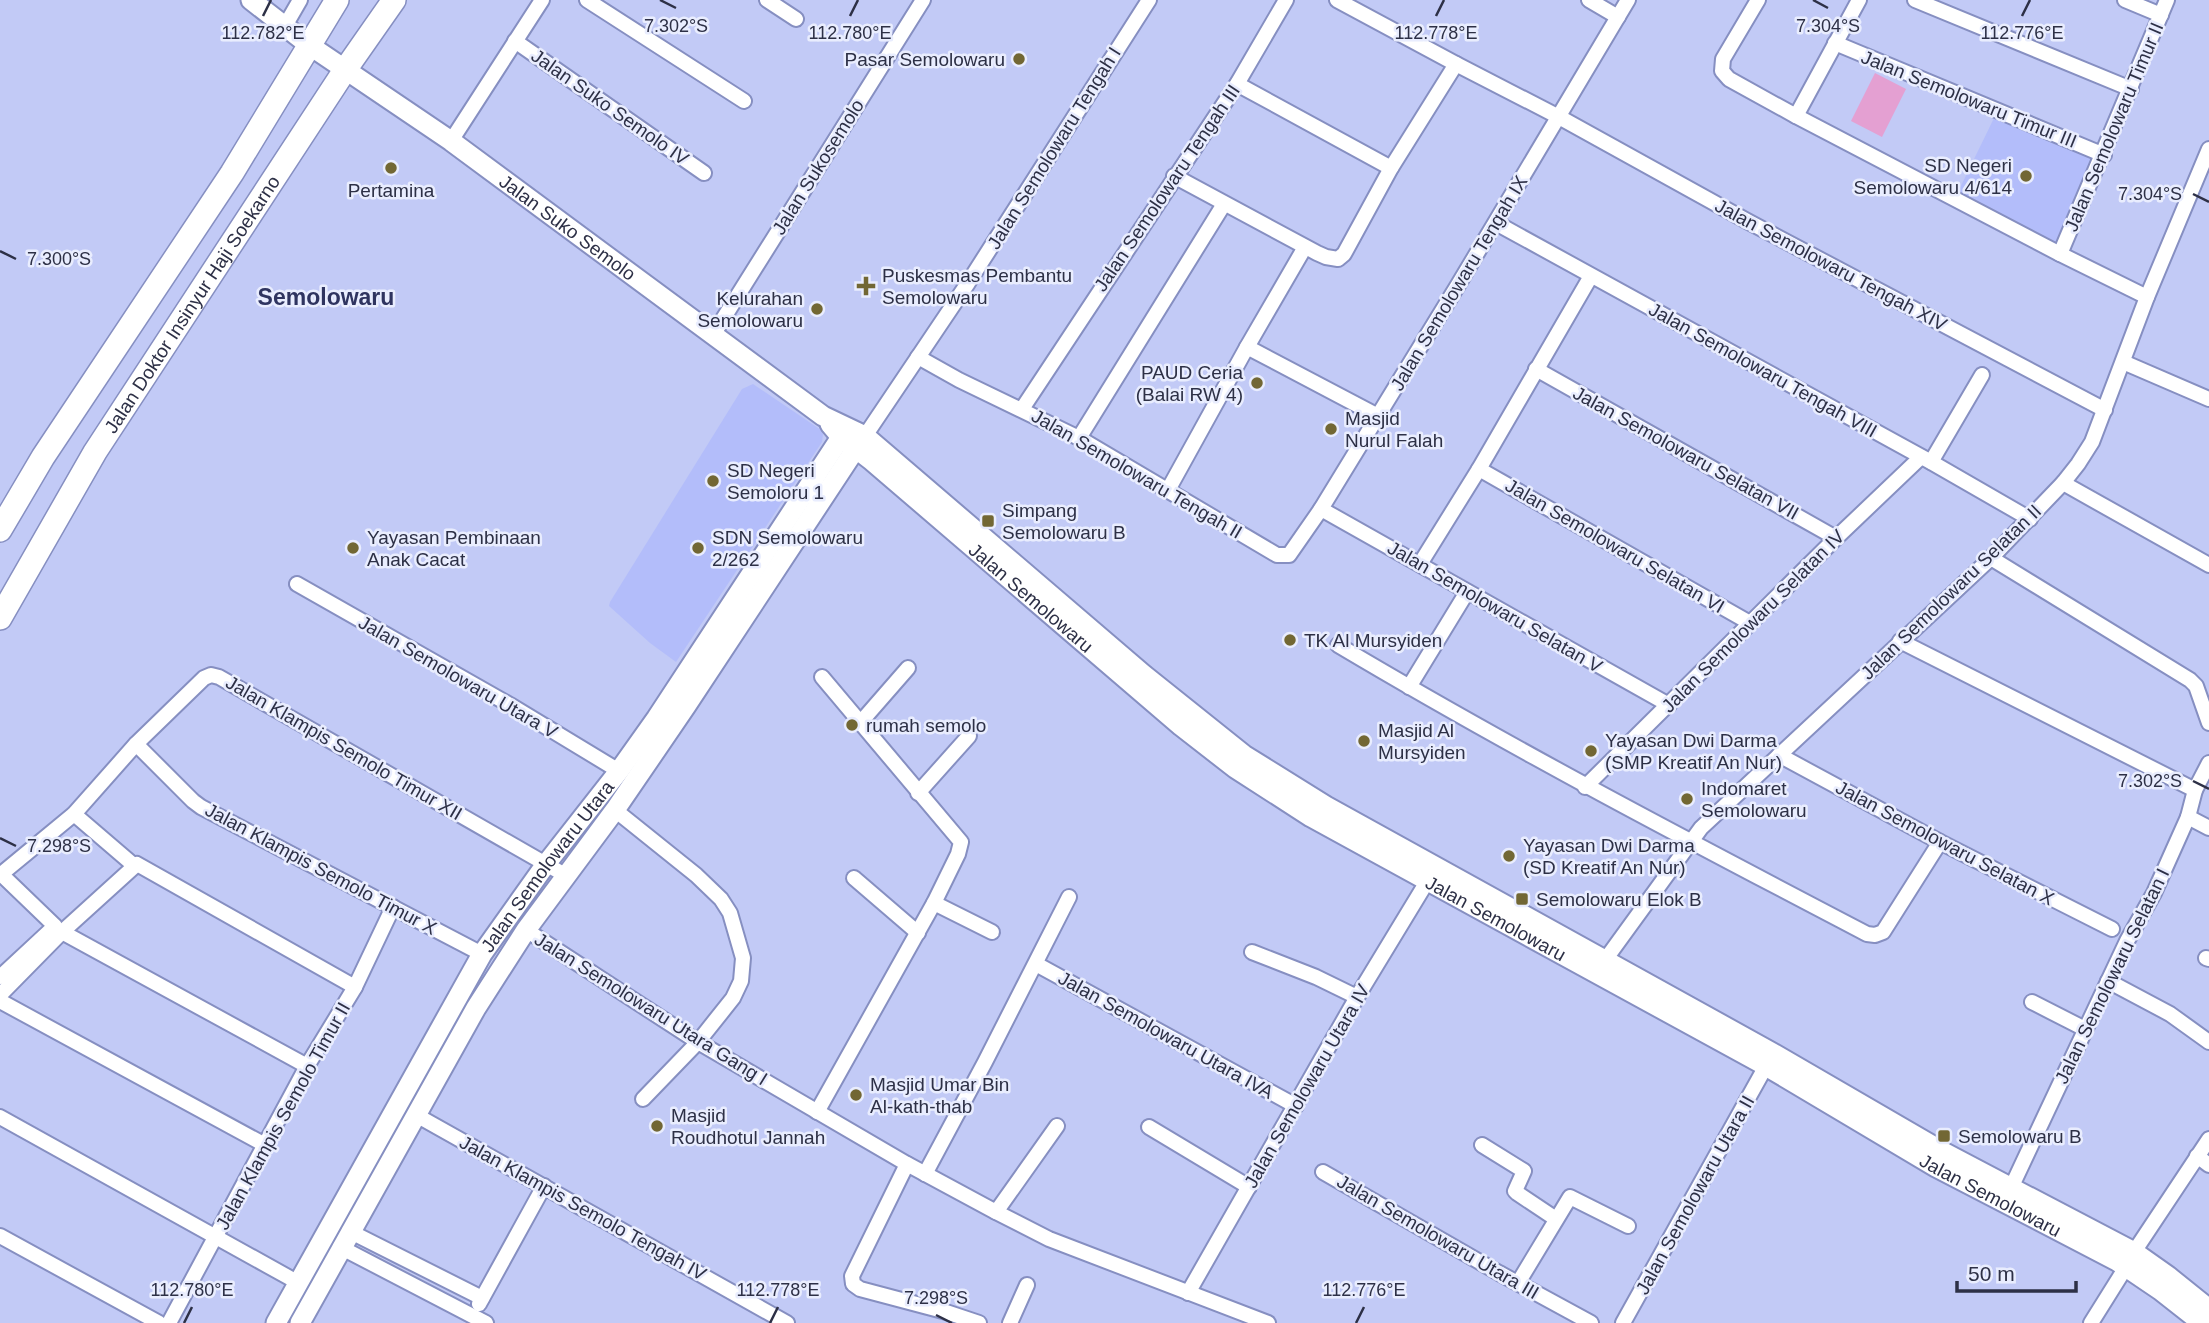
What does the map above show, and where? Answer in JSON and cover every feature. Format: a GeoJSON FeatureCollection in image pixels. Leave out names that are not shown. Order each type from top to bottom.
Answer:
{"type":"FeatureCollection","features":[{"type":"Feature","properties":{"kind":"main road"},"geometry":{"type":"LineString","coordinates":[[251,0],[309,45]]}},
{"type":"Feature","properties":{"kind":"main road","name":"Jalan Doktor Insinyur Haji Soekarno"},"geometry":{"type":"LineString","coordinates":[[0,530],[43,457],[232,173],[337,0]]}},
{"type":"Feature","properties":{"kind":"main road","name":"Jalan Doktor Insinyur Haji Soekarno"},"geometry":{"type":"LineString","coordinates":[[0,618],[95,452],[345,70],[394,0]]}},
{"type":"Feature","properties":{"kind":"main road","name":"Jalan Suko Semolo"},"geometry":{"type":"LineString","coordinates":[[309,45],[451,141],[852,437]]}},
{"type":"Feature","properties":{"kind":"main road","name":"Jalan Semolowaru"},"geometry":{"type":"LineString","coordinates":[[852,437],[1135,688],[1240,762],[1311,817],[1428,880],[1771,1052],[1941,1160],[2011,1188],[2130,1260],[2160,1290],[2202,1323]]}},
{"type":"Feature","properties":{"kind":"main road","name":"Jalan Semolowaru Utara"},"geometry":{"type":"LineString","coordinates":[[276,1323],[482,954],[546,864],[619,771],[852,437]]}},
{"type":"Feature","properties":{"kind":"main road","name":"Jalan Semolowaru Utara"},"geometry":{"type":"LineString","coordinates":[[300,1323],[476,1008],[526,930],[615,810],[693,696],[852,437]]}},
{"type":"Feature","properties":{"kind":"main road","name":"Jalan Semolowaru"},"geometry":{"type":"LineString","coordinates":[[1240,762],[1326,806],[1766,1066],[2130,1260],[2168,1276],[2209,1310]]}},
{"type":"Feature","properties":{"kind":"street"},"geometry":{"type":"LineString","coordinates":[[285,26],[300,0]]}},
{"type":"Feature","properties":{"kind":"street"},"geometry":{"type":"LineString","coordinates":[[451,141],[542,0]]}},
{"type":"Feature","properties":{"kind":"street"},"geometry":{"type":"LineString","coordinates":[[587,0],[744,100]]}},
{"type":"Feature","properties":{"kind":"street"},"geometry":{"type":"LineString","coordinates":[[767,0],[796,19]]}},
{"type":"Feature","properties":{"kind":"street","name":"Jalan Sukosemolo"},"geometry":{"type":"LineString","coordinates":[[713,335],[923,0]]}},
{"type":"Feature","properties":{"kind":"street","name":"Jalan Semolowaru Tengah I"},"geometry":{"type":"LineString","coordinates":[[852,437],[918,357],[1149,0]]}},
{"type":"Feature","properties":{"kind":"street","name":"Jalan Semolowaru Tengah III"},"geometry":{"type":"LineString","coordinates":[[1023,409],[1237,84],[1286,0]]}},
{"type":"Feature","properties":{"kind":"street","name":"Jalan Semolowaru Tengah XIV"},"geometry":{"type":"LineString","coordinates":[[1337,0],[2105,410]]}},
{"type":"Feature","properties":{"kind":"street"},"geometry":{"type":"LineString","coordinates":[[1589,0],[1618,17]]}},
{"type":"Feature","properties":{"kind":"street","name":"Jalan Semolowaru Tengah IX"},"geometry":{"type":"LineString","coordinates":[[1281,556],[1291,554],[1321,509],[1496,223],[1628,0]]}},
{"type":"Feature","properties":{"kind":"street"},"geometry":{"type":"LineString","coordinates":[[1758,0],[1723,60],[1722,71],[1729,79],[2060,254],[2147,297]]}},
{"type":"Feature","properties":{"kind":"street"},"geometry":{"type":"LineString","coordinates":[[1796,116],[1859,0]]}},
{"type":"Feature","properties":{"kind":"street"},"geometry":{"type":"LineString","coordinates":[[1915,0],[2131,89]]}},
{"type":"Feature","properties":{"kind":"street"},"geometry":{"type":"LineString","coordinates":[[2125,0],[2161,15]]}},
{"type":"Feature","properties":{"kind":"street","name":"Jalan Semolowaru Timur II"},"geometry":{"type":"LineString","coordinates":[[2060,254],[2104,155],[2167,0]]}},
{"type":"Feature","properties":{"kind":"street","name":"Jalan Suko Semolo IV"},"geometry":{"type":"LineString","coordinates":[[515,41],[704,173]]}},
{"type":"Feature","properties":{"kind":"street","name":"Jalan Semolowaru Timur III"},"geometry":{"type":"LineString","coordinates":[[1835,43],[2104,155]]}},
{"type":"Feature","properties":{"kind":"street"},"geometry":{"type":"LineString","coordinates":[[1174,176],[1305,247],[1326,257],[1338,259],[1456,64]]}},
{"type":"Feature","properties":{"kind":"street"},"geometry":{"type":"LineString","coordinates":[[1237,84],[1391,168]]}},
{"type":"Feature","properties":{"kind":"street","name":"Jalan Semolowaru Selatan II"},"geometry":{"type":"LineString","coordinates":[[1600,966],[1711,817],[1991,558],[2078,464],[2092,442],[2147,297],[2209,149]]}},
{"type":"Feature","properties":{"kind":"street"},"geometry":{"type":"LineString","coordinates":[[1079,438],[1224,204]]}},
{"type":"Feature","properties":{"kind":"street","name":"Jalan Semolowaru Tengah VIII"},"geometry":{"type":"LineString","coordinates":[[1496,223],[1926,459],[2029,519]]}},
{"type":"Feature","properties":{"kind":"street"},"geometry":{"type":"LineString","coordinates":[[1168,490],[1305,247]]}},
{"type":"Feature","properties":{"kind":"street"},"geometry":{"type":"LineString","coordinates":[[1420,564],[1479,469],[1591,276]]}},
{"type":"Feature","properties":{"kind":"street"},"geometry":{"type":"LineString","coordinates":[[1247,347],[1378,416]]}},
{"type":"Feature","properties":{"kind":"street","name":"Jalan Semolowaru Tengah II"},"geometry":{"type":"LineString","coordinates":[[918,357],[958,380],[1079,438],[1281,556]]}},
{"type":"Feature","properties":{"kind":"street"},"geometry":{"type":"LineString","coordinates":[[2123,362],[2209,399]]}},
{"type":"Feature","properties":{"kind":"street","name":"Jalan Semolowaru Selatan VII"},"geometry":{"type":"LineString","coordinates":[[1536,369],[1836,538]]}},
{"type":"Feature","properties":{"kind":"street","name":"Jalan Semolowaru Selatan IV"},"geometry":{"type":"LineString","coordinates":[[1585,786],[1836,538],[1926,459],[1982,375]]}},
{"type":"Feature","properties":{"kind":"street","name":"Jalan Semolowaru Selatan VI"},"geometry":{"type":"LineString","coordinates":[[1479,469],[1751,623]]}},
{"type":"Feature","properties":{"kind":"street"},"geometry":{"type":"LineString","coordinates":[[2063,483],[2209,565]]}},
{"type":"Feature","properties":{"kind":"street","name":"Jalan Semolowaru Selatan V"},"geometry":{"type":"LineString","coordinates":[[1321,509],[1669,705]]}},
{"type":"Feature","properties":{"kind":"street"},"geometry":{"type":"LineString","coordinates":[[1991,558],[2190,680],[2196,686],[2209,723]]}},
{"type":"Feature","properties":{"kind":"street","name":"Jalan Semolowaru Utara V"},"geometry":{"type":"LineString","coordinates":[[297,584],[510,705],[619,771]]}},
{"type":"Feature","properties":{"kind":"street"},"geometry":{"type":"LineString","coordinates":[[1409,687],[1467,592]]}},
{"type":"Feature","properties":{"kind":"street"},"geometry":{"type":"LineString","coordinates":[[1900,641],[2195,790]]}},
{"type":"Feature","properties":{"kind":"street"},"geometry":{"type":"LineString","coordinates":[[1338,645],[1585,786],[1867,934],[1882,932],[1940,842]]}},
{"type":"Feature","properties":{"kind":"street"},"geometry":{"type":"LineString","coordinates":[[860,723],[908,668]]}},
{"type":"Feature","properties":{"kind":"street","name":"Jalan Klampis Semolo Timur XII"},"geometry":{"type":"LineString","coordinates":[[136,744],[204,678],[215,675],[565,875]]}},
{"type":"Feature","properties":{"kind":"street"},"geometry":{"type":"LineString","coordinates":[[817,1112],[934,903],[958,854],[961,842],[822,677]]}},
{"type":"Feature","properties":{"kind":"street"},"geometry":{"type":"LineString","coordinates":[[918,793],[969,736]]}},
{"type":"Feature","properties":{"kind":"street"},"geometry":{"type":"LineString","coordinates":[[136,744],[74,814],[0,874],[58,929],[307,1066]]}},
{"type":"Feature","properties":{"kind":"street","name":"Jalan Klampis Semolo Timur X"},"geometry":{"type":"LineString","coordinates":[[136,744],[201,807],[482,954]]}},
{"type":"Feature","properties":{"kind":"street","name":"Jalan Semolowaru Selatan X"},"geometry":{"type":"LineString","coordinates":[[1779,755],[1940,842],[2112,929]]}},
{"type":"Feature","properties":{"kind":"street","name":"Jalan Semolowaru Selatan I"},"geometry":{"type":"LineString","coordinates":[[2011,1188],[2127,941],[2154,893],[2188,817],[2195,790],[2209,763]]}},
{"type":"Feature","properties":{"kind":"street"},"geometry":{"type":"LineString","coordinates":[[615,810],[696,875],[721,899],[730,913],[743,958],[738,990],[698,1042],[643,1099]]}},
{"type":"Feature","properties":{"kind":"street"},"geometry":{"type":"LineString","coordinates":[[74,814],[133,863],[355,987]]}},
{"type":"Feature","properties":{"kind":"street"},"geometry":{"type":"LineString","coordinates":[[2188,817],[2209,828]]}},
{"type":"Feature","properties":{"kind":"street"},"geometry":{"type":"LineString","coordinates":[[0,977],[133,863]]}},
{"type":"Feature","properties":{"kind":"street"},"geometry":{"type":"LineString","coordinates":[[854,878],[918,933]]}},
{"type":"Feature","properties":{"kind":"street","name":"Jalan Semolowaru Utara IV"},"geometry":{"type":"LineString","coordinates":[[1188,1293],[1357,997],[1428,880]]}},
{"type":"Feature","properties":{"kind":"street"},"geometry":{"type":"LineString","coordinates":[[925,1174],[1069,897]]}},
{"type":"Feature","properties":{"kind":"street"},"geometry":{"type":"LineString","coordinates":[[934,903],[992,932]]}},
{"type":"Feature","properties":{"kind":"street","name":"Jalan Klampis Semolo Timur II"},"geometry":{"type":"LineString","coordinates":[[169,1323],[307,1066],[355,987],[393,906]]}},
{"type":"Feature","properties":{"kind":"street"},"geometry":{"type":"LineString","coordinates":[[0,995],[58,929]]}},
{"type":"Feature","properties":{"kind":"street","name":"Jalan Semolowaru Utara Gang I"},"geometry":{"type":"LineString","coordinates":[[526,930],[698,1042],[907,1164],[996,1212],[1049,1239],[1268,1323]]}},
{"type":"Feature","properties":{"kind":"street"},"geometry":{"type":"LineString","coordinates":[[1252,952],[1316,977],[1357,997]]}},
{"type":"Feature","properties":{"kind":"street","name":"Jalan Semolowaru Utara IVA"},"geometry":{"type":"LineString","coordinates":[[1036,964],[1296,1106]]}},
{"type":"Feature","properties":{"kind":"street"},"geometry":{"type":"LineString","coordinates":[[2108,981],[2170,1014],[2209,1042]]}},
{"type":"Feature","properties":{"kind":"street"},"geometry":{"type":"LineString","coordinates":[[0,1001],[265,1145]]}},
{"type":"Feature","properties":{"kind":"street"},"geometry":{"type":"LineString","coordinates":[[2032,1002],[2085,1029]]}},
{"type":"Feature","properties":{"kind":"street","name":"Jalan Semolowaru Utara II"},"geometry":{"type":"LineString","coordinates":[[1623,1323],[1766,1066]]}},
{"type":"Feature","properties":{"kind":"street","name":"Jalan Klampis Semolo Tengah IV"},"geometry":{"type":"LineString","coordinates":[[416,1115],[787,1323]]}},
{"type":"Feature","properties":{"kind":"street"},"geometry":{"type":"LineString","coordinates":[[0,1117],[298,1282]]}},
{"type":"Feature","properties":{"kind":"street"},"geometry":{"type":"LineString","coordinates":[[996,1212],[1057,1126]]}},
{"type":"Feature","properties":{"kind":"street"},"geometry":{"type":"LineString","coordinates":[[1149,1127],[1249,1187]]}},
{"type":"Feature","properties":{"kind":"street"},"geometry":{"type":"LineString","coordinates":[[2091,1323],[2209,1139]]}},
{"type":"Feature","properties":{"kind":"street"},"geometry":{"type":"LineString","coordinates":[[1482,1145],[1524,1171],[1517,1194],[1556,1219]]}},
{"type":"Feature","properties":{"kind":"street"},"geometry":{"type":"LineString","coordinates":[[2197,1156],[2209,1166]]}},
{"type":"Feature","properties":{"kind":"street"},"geometry":{"type":"LineString","coordinates":[[907,1164],[852,1276],[853,1284],[860,1289],[979,1323]]}},
{"type":"Feature","properties":{"kind":"street","name":"Jalan Semolowaru Utara III"},"geometry":{"type":"LineString","coordinates":[[1323,1172],[1591,1323]]}},
{"type":"Feature","properties":{"kind":"street"},"geometry":{"type":"LineString","coordinates":[[345,1239],[480,1320],[482,1298],[544,1186]]}},
{"type":"Feature","properties":{"kind":"street"},"geometry":{"type":"LineString","coordinates":[[1518,1283],[1567,1199],[1572,1196],[1628,1226]]}},
{"type":"Feature","properties":{"kind":"street"},"geometry":{"type":"LineString","coordinates":[[0,1236],[159,1323]]}},
{"type":"Feature","properties":{"kind":"street"},"geometry":{"type":"LineString","coordinates":[[345,1239],[482,1298]]}},
{"type":"Feature","properties":{"kind":"street"},"geometry":{"type":"LineString","coordinates":[[1010,1323],[1027,1285]]}},
{"type":"Feature","properties":{"kind":"shaded area"},"geometry":{"type":"Polygon","coordinates":[[[1875,73],[1906,89],[1882,137],[1851,121],[1875,73]]]}},
{"type":"Feature","properties":{"kind":"shaded area","name":"SD Negeri Semolowaru 4/614"},"geometry":{"type":"Polygon","coordinates":[[[1995,116],[2094,158],[2058,246],[1957,194],[1995,116]]]}},
{"type":"Feature","properties":{"kind":"shaded area","name":"SDN Semolowaru 2/262"},"geometry":{"type":"Polygon","coordinates":[[[753,384],[821,430],[822,442],[676,662],[609,606],[610,602],[742,389],[753,384]]]}},
{"type":"Feature","properties":{"kind":"place","name":"Pasar Semolowaru"},"geometry":{"type":"Point","coordinates":[1019,59]}},
{"type":"Feature","properties":{"kind":"place","name":"Pertamina"},"geometry":{"type":"Point","coordinates":[391,168]}},
{"type":"Feature","properties":{"kind":"place","name":"SD Negeri Semolowaru 4/614"},"geometry":{"type":"Point","coordinates":[2026,176]}},
{"type":"Feature","properties":{"kind":"place","name":"Puskesmas Pembantu Semolowaru"},"geometry":{"type":"Point","coordinates":[866,286]}},
{"type":"Feature","properties":{"kind":"place","name":"Kelurahan Semolowaru"},"geometry":{"type":"Point","coordinates":[817,309]}},
{"type":"Feature","properties":{"kind":"place","name":"PAUD Ceria (Balai RW 4)"},"geometry":{"type":"Point","coordinates":[1257,383]}},
{"type":"Feature","properties":{"kind":"place","name":"Masjid Nurul Falah"},"geometry":{"type":"Point","coordinates":[1331,429]}},
{"type":"Feature","properties":{"kind":"place","name":"SD Negeri Semoloru 1"},"geometry":{"type":"Point","coordinates":[713,481]}},
{"type":"Feature","properties":{"kind":"place","name":"Simpang Semolowaru B"},"geometry":{"type":"Point","coordinates":[988,521]}},
{"type":"Feature","properties":{"kind":"place","name":"Yayasan Pembinaan Anak Cacat"},"geometry":{"type":"Point","coordinates":[353,548]}},
{"type":"Feature","properties":{"kind":"place","name":"SDN Semolowaru 2/262"},"geometry":{"type":"Point","coordinates":[698,548]}},
{"type":"Feature","properties":{"kind":"place","name":"TK Al Mursyiden"},"geometry":{"type":"Point","coordinates":[1290,640]}},
{"type":"Feature","properties":{"kind":"place","name":"rumah semolo"},"geometry":{"type":"Point","coordinates":[852,725]}},
{"type":"Feature","properties":{"kind":"place","name":"Masjid Al Mursyiden"},"geometry":{"type":"Point","coordinates":[1364,741]}},
{"type":"Feature","properties":{"kind":"place","name":"Yayasan Dwi Darma (SMP Kreatif An Nur)"},"geometry":{"type":"Point","coordinates":[1591,751]}},
{"type":"Feature","properties":{"kind":"place","name":"Indomaret Semolowaru"},"geometry":{"type":"Point","coordinates":[1687,799]}},
{"type":"Feature","properties":{"kind":"place","name":"Yayasan Dwi Darma (SD Kreatif An Nur)"},"geometry":{"type":"Point","coordinates":[1509,856]}},
{"type":"Feature","properties":{"kind":"place","name":"Semolowaru Elok B"},"geometry":{"type":"Point","coordinates":[1522,899]}},
{"type":"Feature","properties":{"kind":"place","name":"Masjid Umar Bin Al-kath-thab"},"geometry":{"type":"Point","coordinates":[856,1095]}},
{"type":"Feature","properties":{"kind":"place","name":"Masjid Roudhotul Jannah"},"geometry":{"type":"Point","coordinates":[657,1126]}},
{"type":"Feature","properties":{"kind":"place","name":"Semolowaru B"},"geometry":{"type":"Point","coordinates":[1944,1136]}},
{"type":"Feature","properties":{"kind":"district","name":"Semolowaru"},"geometry":{"type":"Point","coordinates":[326,297]}}]}
